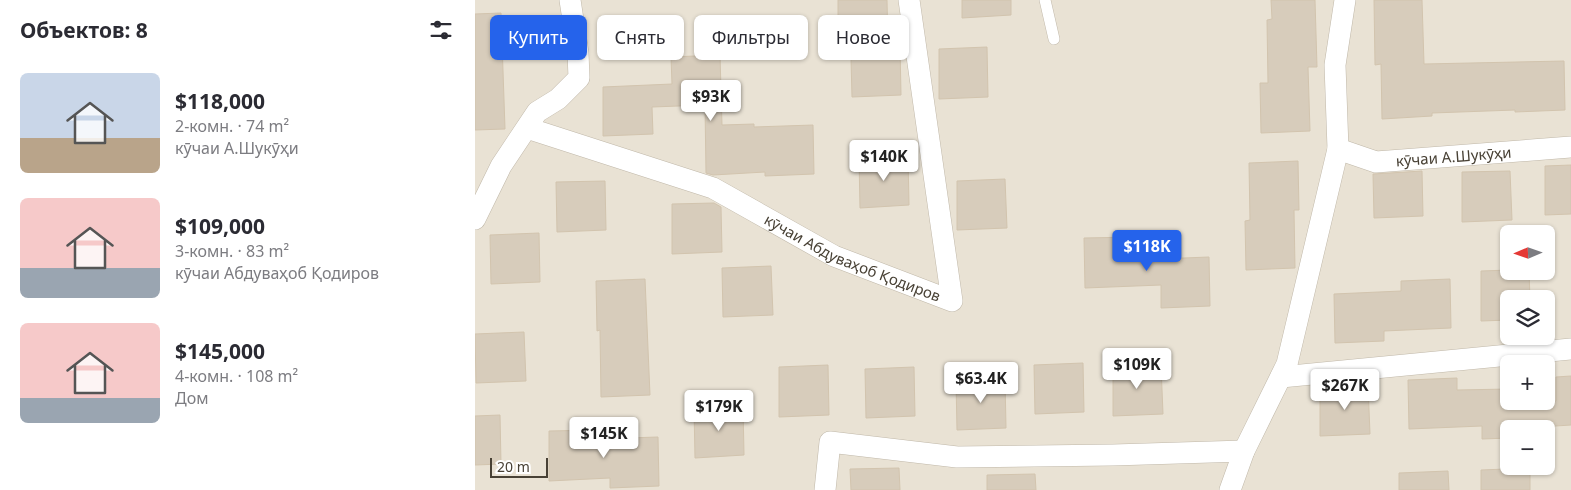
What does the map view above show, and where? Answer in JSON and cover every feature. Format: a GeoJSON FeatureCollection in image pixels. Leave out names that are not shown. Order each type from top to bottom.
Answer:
{"type":"FeatureCollection","features":[{"type":"Feature","properties":{"kind":"street"},"geometry":{"type":"LineString","coordinates":[[475,219],[501,166],[537,112],[558,99],[579,78],[578,53],[570,0]]}},
{"type":"Feature","properties":{"kind":"street","name":"кӯчаи Абдуваҳоб Қодиров"},"geometry":{"type":"LineString","coordinates":[[527,128],[713,188],[834,256],[953,301],[909,0]]}},
{"type":"Feature","properties":{"kind":"street"},"geometry":{"type":"LineString","coordinates":[[1230,490],[1244,450],[1287,364],[1338,149],[1335,65],[1345,0]]}},
{"type":"Feature","properties":{"kind":"street","name":"кӯчаи А.Шукӯҳи"},"geometry":{"type":"LineString","coordinates":[[1338,149],[1377,162],[1571,147]]}},
{"type":"Feature","properties":{"kind":"street"},"geometry":{"type":"LineString","coordinates":[[1281,377],[1571,348]]}},
{"type":"Feature","properties":{"kind":"street"},"geometry":{"type":"LineString","coordinates":[[825,490],[830,442],[957,457],[1113,455],[1244,450]]}},
{"type":"Feature","properties":{"kind":"lane"},"geometry":{"type":"LineString","coordinates":[[1045,0],[1054,39]]}},
{"type":"Feature","properties":{"kind":"shaded area"},"geometry":{"type":"Polygon","coordinates":[[[475,0],[1571,0],[1571,490],[475,490],[475,0]]]}},
{"type":"Feature","properties":{"kind":"building"},"geometry":{"type":"Polygon","coordinates":[[[838,0],[887,0],[887,15],[838,15],[838,0]]]}},
{"type":"Feature","properties":{"kind":"building"},"geometry":{"type":"Polygon","coordinates":[[[962,0],[1011,0],[1011,15],[962,18],[962,0]]]}},
{"type":"Feature","properties":{"kind":"building"},"geometry":{"type":"Polygon","coordinates":[[[1271,0],[1315,0],[1317,67],[1308,67],[1310,131],[1261,133],[1260,83],[1268,83],[1267,20],[1272,19],[1271,0]]]}},
{"type":"Feature","properties":{"kind":"building"},"geometry":{"type":"Polygon","coordinates":[[[1374,0],[1422,0],[1424,64],[1564,61],[1565,110],[1432,113],[1432,116],[1382,119],[1381,64],[1375,65],[1374,0]]]}},
{"type":"Feature","properties":{"kind":"building"},"geometry":{"type":"Polygon","coordinates":[[[501,13],[501,15],[490,15],[490,60],[503,60],[505,129],[475,130],[475,14],[501,13]]]}},
{"type":"Feature","properties":{"kind":"building"},"geometry":{"type":"Polygon","coordinates":[[[987,47],[988,97],[939,99],[939,49],[987,47]]]}},
{"type":"Feature","properties":{"kind":"building"},"geometry":{"type":"Polygon","coordinates":[[[684,56],[694,56],[694,60],[720,60],[722,125],[754,124],[754,127],[813,125],[814,174],[765,176],[765,172],[713,175],[706,173],[705,105],[652,107],[653,134],[603,136],[603,87],[672,84],[671,60],[684,60],[684,56]]]}},
{"type":"Feature","properties":{"kind":"building"},"geometry":{"type":"Polygon","coordinates":[[[851,60],[900,60],[901,95],[852,97],[851,60]]]}},
{"type":"Feature","properties":{"kind":"building"},"geometry":{"type":"Polygon","coordinates":[[[908,156],[909,205],[860,208],[859,158],[908,156]]]}},
{"type":"Feature","properties":{"kind":"building"},"geometry":{"type":"Polygon","coordinates":[[[1298,161],[1299,210],[1294,210],[1295,268],[1246,270],[1245,221],[1250,220],[1249,163],[1298,161]]]}},
{"type":"Feature","properties":{"kind":"building"},"geometry":{"type":"Polygon","coordinates":[[[1571,165],[1571,214],[1545,215],[1545,166],[1571,165]]]}},
{"type":"Feature","properties":{"kind":"building"},"geometry":{"type":"Polygon","coordinates":[[[1422,171],[1423,216],[1374,218],[1373,174],[1422,171]]]}},
{"type":"Feature","properties":{"kind":"building"},"geometry":{"type":"Polygon","coordinates":[[[1510,171],[1512,220],[1462,222],[1462,172],[1510,171]]]}},
{"type":"Feature","properties":{"kind":"building"},"geometry":{"type":"Polygon","coordinates":[[[1005,179],[1007,228],[957,230],[957,181],[1005,179]]]}},
{"type":"Feature","properties":{"kind":"building"},"geometry":{"type":"Polygon","coordinates":[[[605,181],[606,230],[557,232],[556,182],[605,181]]]}},
{"type":"Feature","properties":{"kind":"building"},"geometry":{"type":"Polygon","coordinates":[[[714,203],[721,207],[722,252],[672,254],[672,204],[714,203]]]}},
{"type":"Feature","properties":{"kind":"building"},"geometry":{"type":"Polygon","coordinates":[[[539,233],[540,282],[491,284],[490,235],[539,233]]]}},
{"type":"Feature","properties":{"kind":"building"},"geometry":{"type":"Polygon","coordinates":[[[1133,237],[1133,260],[1209,257],[1210,306],[1161,308],[1161,285],[1085,288],[1084,238],[1133,237]]]}},
{"type":"Feature","properties":{"kind":"building"},"geometry":{"type":"Polygon","coordinates":[[[771,266],[773,315],[723,317],[722,268],[771,266]]]}},
{"type":"Feature","properties":{"kind":"building"},"geometry":{"type":"Polygon","coordinates":[[[1500,270],[1500,280],[1529,280],[1530,290],[1500,290],[1500,320],[1481,321],[1481,271],[1500,270]]]}},
{"type":"Feature","properties":{"kind":"building"},"geometry":{"type":"Polygon","coordinates":[[[645,279],[650,395],[601,397],[600,330],[597,331],[596,281],[645,279]]]}},
{"type":"Feature","properties":{"kind":"building"},"geometry":{"type":"Polygon","coordinates":[[[1450,279],[1451,328],[1384,331],[1384,341],[1335,343],[1334,294],[1401,291],[1401,281],[1450,279]]]}},
{"type":"Feature","properties":{"kind":"building"},"geometry":{"type":"Polygon","coordinates":[[[524,332],[526,381],[476,383],[475,334],[524,332]]]}},
{"type":"Feature","properties":{"kind":"building"},"geometry":{"type":"Polygon","coordinates":[[[1083,363],[1084,412],[1035,414],[1034,365],[1083,363]]]}},
{"type":"Feature","properties":{"kind":"building"},"geometry":{"type":"Polygon","coordinates":[[[828,365],[829,415],[779,417],[779,367],[828,365]]]}},
{"type":"Feature","properties":{"kind":"building"},"geometry":{"type":"Polygon","coordinates":[[[1161,365],[1163,414],[1113,416],[1113,366],[1161,365]]]}},
{"type":"Feature","properties":{"kind":"building"},"geometry":{"type":"Polygon","coordinates":[[[914,367],[915,416],[866,418],[865,369],[914,367]]]}},
{"type":"Feature","properties":{"kind":"building"},"geometry":{"type":"Polygon","coordinates":[[[1571,376],[1571,425],[1555,426],[1555,420],[1500,420],[1500,438],[1482,439],[1482,426],[1409,429],[1408,380],[1457,378],[1457,390],[1500,389],[1500,410],[1555,410],[1556,377],[1571,376]]]}},
{"type":"Feature","properties":{"kind":"building"},"geometry":{"type":"Polygon","coordinates":[[[1005,379],[1006,428],[957,430],[956,381],[1005,379]]]}},
{"type":"Feature","properties":{"kind":"building"},"geometry":{"type":"Polygon","coordinates":[[[1368,385],[1370,434],[1320,436],[1320,387],[1368,385]]]}},
{"type":"Feature","properties":{"kind":"building"},"geometry":{"type":"Polygon","coordinates":[[[743,406],[744,455],[695,458],[694,408],[743,406]]]}},
{"type":"Feature","properties":{"kind":"building"},"geometry":{"type":"Polygon","coordinates":[[[500,415],[501,464],[475,465],[475,416],[500,415]]]}},
{"type":"Feature","properties":{"kind":"building"},"geometry":{"type":"Polygon","coordinates":[[[597,430],[598,439],[658,437],[659,486],[610,488],[610,478],[549,481],[549,431],[597,430]]]}},
{"type":"Feature","properties":{"kind":"building"},"geometry":{"type":"Polygon","coordinates":[[[899,468],[900,490],[851,490],[850,469],[899,468]]]}},
{"type":"Feature","properties":{"kind":"building"},"geometry":{"type":"Polygon","coordinates":[[[1500,469],[1500,475],[1530,475],[1530,490],[1481,490],[1481,470],[1500,469]]]}},
{"type":"Feature","properties":{"kind":"building"},"geometry":{"type":"Polygon","coordinates":[[[1448,471],[1449,490],[1399,490],[1399,473],[1448,471]]]}},
{"type":"Feature","properties":{"kind":"building"},"geometry":{"type":"Polygon","coordinates":[[[1035,474],[1036,490],[987,490],[987,475],[1035,474]]]}}]}
